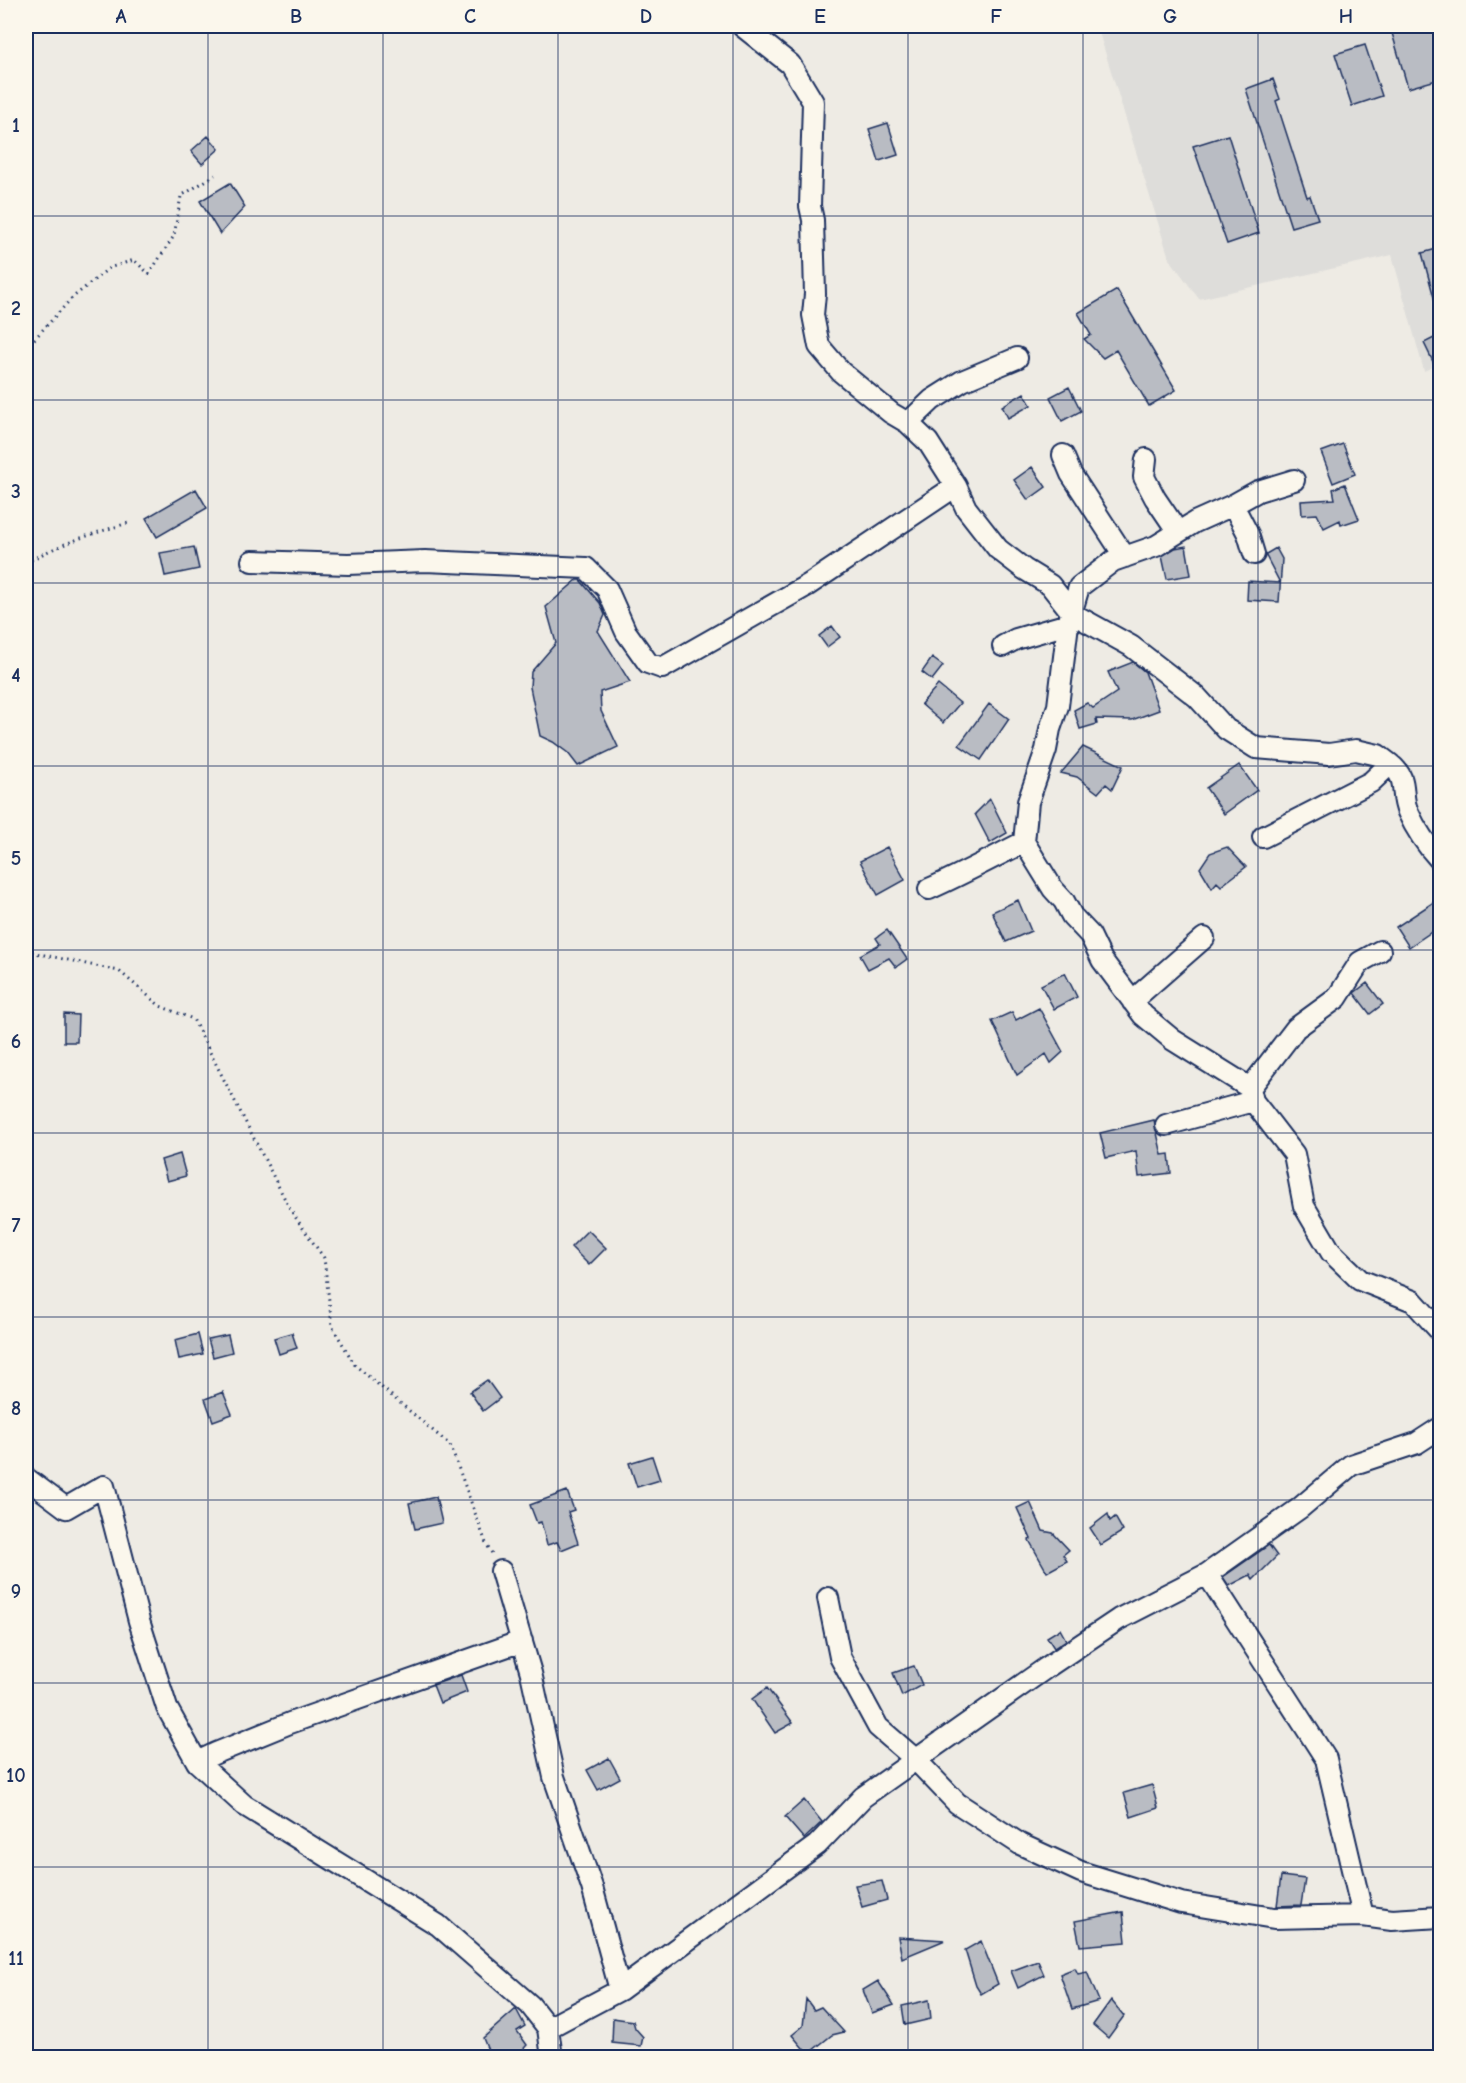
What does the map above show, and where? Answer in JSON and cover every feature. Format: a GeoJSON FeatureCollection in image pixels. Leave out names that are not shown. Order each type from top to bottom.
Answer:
{"type":"FeatureCollection","features":[{"type":"Feature","properties":{"kind":"street"},"geometry":{"type":"LineString","coordinates":[[742,26],[790,64],[813,102],[810,206],[813,220],[813,315],[819,345],[841,372],[891,413],[908,423],[928,442],[956,486],[966,508],[998,549],[1050,585],[1070,619],[1131,646],[1197,697],[1226,729],[1256,748],[1329,754],[1356,750],[1378,755],[1400,772],[1405,788],[1407,809],[1426,844],[1440,860]]}},
{"type":"Feature","properties":{"kind":"street"},"geometry":{"type":"LineString","coordinates":[[908,423],[932,400],[962,381],[1017,358]]}},
{"type":"Feature","properties":{"kind":"street"},"geometry":{"type":"LineString","coordinates":[[1063,455],[1071,474],[1125,556]]}},
{"type":"Feature","properties":{"kind":"street"},"geometry":{"type":"LineString","coordinates":[[1146,459],[1144,477],[1178,532]]}},
{"type":"Feature","properties":{"kind":"street"},"geometry":{"type":"LineString","coordinates":[[1294,480],[1258,491],[1178,532],[1156,546],[1113,561],[1078,587],[1070,619],[1058,706],[1028,802],[1024,842],[1053,889],[1064,901],[1072,916],[1090,935],[1102,960],[1143,1015],[1173,1040],[1252,1094],[1294,1154],[1304,1206],[1331,1252],[1360,1280],[1413,1300],[1440,1331]]}},
{"type":"Feature","properties":{"kind":"street"},"geometry":{"type":"LineString","coordinates":[[252,561],[348,564],[425,561],[586,568],[606,589],[626,632],[648,663],[662,668],[808,585],[956,486]]}},
{"type":"Feature","properties":{"kind":"street"},"geometry":{"type":"LineString","coordinates":[[1233,505],[1248,534],[1254,554]]}},
{"type":"Feature","properties":{"kind":"street"},"geometry":{"type":"LineString","coordinates":[[1004,646],[1016,639],[1070,619]]}},
{"type":"Feature","properties":{"kind":"street"},"geometry":{"type":"LineString","coordinates":[[1263,837],[1371,782],[1390,764]]}},
{"type":"Feature","properties":{"kind":"street"},"geometry":{"type":"LineString","coordinates":[[929,889],[970,871],[1024,842]]}},
{"type":"Feature","properties":{"kind":"street"},"geometry":{"type":"LineString","coordinates":[[1132,1001],[1204,938]]}},
{"type":"Feature","properties":{"kind":"street"},"geometry":{"type":"LineString","coordinates":[[1166,1125],[1252,1094],[1296,1028],[1337,998],[1360,962],[1380,951]]}},
{"type":"Feature","properties":{"kind":"street"},"geometry":{"type":"LineString","coordinates":[[548,2028],[620,1990],[817,1845],[863,1797],[1046,1668],[1119,1619],[1207,1575],[1300,1508],[1351,1465],[1417,1443],[1440,1428]]}},
{"type":"Feature","properties":{"kind":"street"},"geometry":{"type":"LineString","coordinates":[[26,1478],[66,1508],[104,1486],[140,1621],[167,1708],[197,1762],[244,1805],[438,1925],[530,2005],[548,2028],[552,2058]]}},
{"type":"Feature","properties":{"kind":"street"},"geometry":{"type":"LineString","coordinates":[[501,1571],[522,1641],[554,1777],[592,1887],[620,1990]]}},
{"type":"Feature","properties":{"kind":"street"},"geometry":{"type":"LineString","coordinates":[[1207,1575],[1326,1758],[1363,1916]]}},
{"type":"Feature","properties":{"kind":"street"},"geometry":{"type":"LineString","coordinates":[[828,1598],[840,1657],[878,1727],[915,1759],[957,1803],[1020,1844],[1081,1872],[1181,1903],[1274,1918],[1363,1916],[1392,1920],[1440,1917]]}},
{"type":"Feature","properties":{"kind":"street"},"geometry":{"type":"LineString","coordinates":[[197,1762],[290,1723],[522,1641]]}},
{"type":"Feature","properties":{"kind":"path"},"geometry":{"type":"LineString","coordinates":[[26,348],[72,298],[110,268],[134,260],[150,274],[174,236],[181,196],[215,176]]}},
{"type":"Feature","properties":{"kind":"path"},"geometry":{"type":"LineString","coordinates":[[26,563],[46,551],[128,523]]}},
{"type":"Feature","properties":{"kind":"path"},"geometry":{"type":"LineString","coordinates":[[26,951],[119,971],[160,1006],[194,1019],[291,1211],[324,1258],[332,1326],[355,1365],[450,1444],[486,1543],[501,1571]]}},
{"type":"Feature","properties":{"kind":"shaded area"},"geometry":{"type":"Polygon","coordinates":[[[1097,26],[1440,26],[1440,364],[1424,371],[1392,255],[1199,299],[1169,258],[1097,26]]]}},
{"type":"Feature","properties":{"kind":"building"},"geometry":{"type":"Polygon","coordinates":[[[1418,26],[1440,26],[1440,79],[1408,88],[1392,33],[1418,26]]]}},
{"type":"Feature","properties":{"kind":"building"},"geometry":{"type":"Polygon","coordinates":[[[1365,45],[1382,96],[1352,106],[1335,54],[1365,45]]]}},
{"type":"Feature","properties":{"kind":"building"},"geometry":{"type":"Polygon","coordinates":[[[1273,79],[1280,99],[1276,101],[1307,197],[1310,196],[1318,219],[1291,227],[1246,89],[1273,79]]]}},
{"type":"Feature","properties":{"kind":"building"},"geometry":{"type":"Polygon","coordinates":[[[888,123],[898,155],[879,161],[869,129],[888,123]]]}},
{"type":"Feature","properties":{"kind":"building"},"geometry":{"type":"Polygon","coordinates":[[[1228,135],[1259,233],[1227,244],[1193,146],[1228,135]]]}},
{"type":"Feature","properties":{"kind":"building"},"geometry":{"type":"Polygon","coordinates":[[[208,136],[219,149],[202,164],[191,151],[208,136]]]}},
{"type":"Feature","properties":{"kind":"building"},"geometry":{"type":"Polygon","coordinates":[[[230,183],[245,207],[220,234],[200,201],[230,183]]]}},
{"type":"Feature","properties":{"kind":"building"},"geometry":{"type":"Polygon","coordinates":[[[1440,248],[1440,304],[1436,305],[1422,253],[1440,248]]]}},
{"type":"Feature","properties":{"kind":"building"},"geometry":{"type":"Polygon","coordinates":[[[1117,290],[1176,390],[1149,406],[1116,350],[1103,358],[1084,339],[1091,335],[1078,313],[1117,290]]]}},
{"type":"Feature","properties":{"kind":"building"},"geometry":{"type":"Polygon","coordinates":[[[1440,335],[1440,376],[1424,343],[1440,335]]]}},
{"type":"Feature","properties":{"kind":"building"},"geometry":{"type":"Polygon","coordinates":[[[1069,387],[1081,411],[1062,421],[1050,397],[1069,387]]]}},
{"type":"Feature","properties":{"kind":"building"},"geometry":{"type":"Polygon","coordinates":[[[1024,393],[1031,405],[1008,418],[1002,406],[1024,393]]]}},
{"type":"Feature","properties":{"kind":"building"},"geometry":{"type":"Polygon","coordinates":[[[1343,444],[1355,474],[1333,483],[1321,452],[1343,444]]]}},
{"type":"Feature","properties":{"kind":"building"},"geometry":{"type":"Polygon","coordinates":[[[1032,467],[1046,487],[1028,500],[1014,480],[1032,467]]]}},
{"type":"Feature","properties":{"kind":"building"},"geometry":{"type":"Polygon","coordinates":[[[1345,484],[1359,519],[1341,525],[1340,520],[1324,528],[1317,514],[1302,515],[1301,501],[1335,499],[1333,489],[1345,484]]]}},
{"type":"Feature","properties":{"kind":"building"},"geometry":{"type":"Polygon","coordinates":[[[196,489],[207,508],[157,537],[146,518],[196,489]]]}},
{"type":"Feature","properties":{"kind":"building"},"geometry":{"type":"Polygon","coordinates":[[[1186,546],[1191,575],[1167,579],[1162,556],[1175,548],[1186,546]]]}},
{"type":"Feature","properties":{"kind":"building"},"geometry":{"type":"Polygon","coordinates":[[[194,547],[199,569],[165,576],[160,553],[194,547]]]}},
{"type":"Feature","properties":{"kind":"building"},"geometry":{"type":"Polygon","coordinates":[[[1276,548],[1282,559],[1279,602],[1247,600],[1248,581],[1280,583],[1266,556],[1276,548]]]}},
{"type":"Feature","properties":{"kind":"building"},"geometry":{"type":"Polygon","coordinates":[[[577,580],[580,580],[600,603],[605,615],[598,631],[630,682],[600,692],[601,711],[618,747],[578,766],[568,753],[540,736],[530,687],[531,672],[556,643],[546,607],[577,580]]]}},
{"type":"Feature","properties":{"kind":"building"},"geometry":{"type":"Polygon","coordinates":[[[832,626],[840,637],[827,647],[819,636],[832,626]]]}},
{"type":"Feature","properties":{"kind":"building"},"geometry":{"type":"Polygon","coordinates":[[[932,658],[943,666],[932,680],[922,672],[932,658]]]}},
{"type":"Feature","properties":{"kind":"building"},"geometry":{"type":"Polygon","coordinates":[[[1133,662],[1145,672],[1159,710],[1132,720],[1096,719],[1097,724],[1080,729],[1074,710],[1087,703],[1093,708],[1117,692],[1108,672],[1133,662]]]}},
{"type":"Feature","properties":{"kind":"building"},"geometry":{"type":"Polygon","coordinates":[[[938,685],[960,703],[943,723],[921,704],[938,685]]]}},
{"type":"Feature","properties":{"kind":"building"},"geometry":{"type":"Polygon","coordinates":[[[989,704],[1009,719],[981,760],[959,745],[989,704]]]}},
{"type":"Feature","properties":{"kind":"building"},"geometry":{"type":"Polygon","coordinates":[[[1083,747],[1123,766],[1112,789],[1106,784],[1098,793],[1077,777],[1061,773],[1083,747]]]}},
{"type":"Feature","properties":{"kind":"building"},"geometry":{"type":"Polygon","coordinates":[[[1239,765],[1257,790],[1224,814],[1206,788],[1239,765]]]}},
{"type":"Feature","properties":{"kind":"building"},"geometry":{"type":"Polygon","coordinates":[[[990,799],[1007,833],[990,843],[975,814],[990,799]]]}},
{"type":"Feature","properties":{"kind":"building"},"geometry":{"type":"Polygon","coordinates":[[[887,847],[905,880],[878,895],[860,861],[887,847]]]}},
{"type":"Feature","properties":{"kind":"building"},"geometry":{"type":"Polygon","coordinates":[[[1227,847],[1246,867],[1221,886],[1217,882],[1212,888],[1200,868],[1210,853],[1227,847]]]}},
{"type":"Feature","properties":{"kind":"building"},"geometry":{"type":"Polygon","coordinates":[[[1440,898],[1440,926],[1409,947],[1396,927],[1440,898]]]}},
{"type":"Feature","properties":{"kind":"building"},"geometry":{"type":"Polygon","coordinates":[[[1018,900],[1031,931],[1006,942],[992,912],[1018,900]]]}},
{"type":"Feature","properties":{"kind":"building"},"geometry":{"type":"Polygon","coordinates":[[[887,930],[907,959],[896,967],[889,958],[868,969],[860,955],[880,944],[876,938],[887,930]]]}},
{"type":"Feature","properties":{"kind":"building"},"geometry":{"type":"Polygon","coordinates":[[[1065,973],[1077,997],[1054,1009],[1041,985],[1065,973]]]}},
{"type":"Feature","properties":{"kind":"building"},"geometry":{"type":"Polygon","coordinates":[[[1367,983],[1383,1004],[1370,1014],[1354,993],[1367,983]]]}},
{"type":"Feature","properties":{"kind":"building"},"geometry":{"type":"Polygon","coordinates":[[[1039,1008],[1063,1052],[1051,1063],[1046,1054],[1017,1075],[992,1021],[1012,1012],[1016,1020],[1039,1008]]]}},
{"type":"Feature","properties":{"kind":"building"},"geometry":{"type":"Polygon","coordinates":[[[64,1014],[78,1015],[77,1042],[64,1042],[64,1014]]]}},
{"type":"Feature","properties":{"kind":"building"},"geometry":{"type":"Polygon","coordinates":[[[1154,1120],[1162,1155],[1169,1154],[1171,1173],[1139,1177],[1136,1151],[1106,1158],[1100,1133],[1154,1120]]]}},
{"type":"Feature","properties":{"kind":"building"},"geometry":{"type":"Polygon","coordinates":[[[180,1154],[186,1176],[167,1181],[161,1160],[180,1154]]]}},
{"type":"Feature","properties":{"kind":"building"},"geometry":{"type":"Polygon","coordinates":[[[588,1230],[606,1248],[589,1265],[571,1247],[588,1230]]]}},
{"type":"Feature","properties":{"kind":"building"},"geometry":{"type":"Polygon","coordinates":[[[292,1333],[297,1348],[279,1354],[274,1338],[292,1333]]]}},
{"type":"Feature","properties":{"kind":"building"},"geometry":{"type":"Polygon","coordinates":[[[198,1334],[203,1354],[179,1359],[175,1340],[198,1334]]]}},
{"type":"Feature","properties":{"kind":"building"},"geometry":{"type":"Polygon","coordinates":[[[228,1335],[232,1352],[213,1357],[208,1339],[228,1335]]]}},
{"type":"Feature","properties":{"kind":"building"},"geometry":{"type":"Polygon","coordinates":[[[487,1380],[500,1398],[483,1411],[470,1392],[487,1380]]]}},
{"type":"Feature","properties":{"kind":"building"},"geometry":{"type":"Polygon","coordinates":[[[223,1392],[232,1414],[213,1421],[205,1399],[223,1392]]]}},
{"type":"Feature","properties":{"kind":"building"},"geometry":{"type":"Polygon","coordinates":[[[652,1456],[660,1480],[637,1487],[629,1463],[652,1456]]]}},
{"type":"Feature","properties":{"kind":"building"},"geometry":{"type":"Polygon","coordinates":[[[567,1491],[574,1510],[568,1512],[578,1543],[561,1550],[557,1542],[547,1545],[541,1522],[537,1523],[530,1505],[567,1491]]]}},
{"type":"Feature","properties":{"kind":"building"},"geometry":{"type":"Polygon","coordinates":[[[436,1497],[442,1523],[415,1529],[409,1503],[436,1497]]]}},
{"type":"Feature","properties":{"kind":"building"},"geometry":{"type":"Polygon","coordinates":[[[1030,1502],[1043,1531],[1053,1533],[1069,1550],[1063,1555],[1067,1561],[1047,1572],[1029,1540],[1031,1539],[1017,1508],[1030,1502]]]}},
{"type":"Feature","properties":{"kind":"building"},"geometry":{"type":"Polygon","coordinates":[[[1108,1514],[1110,1521],[1115,1517],[1123,1531],[1101,1545],[1090,1528],[1108,1514]]]}},
{"type":"Feature","properties":{"kind":"building"},"geometry":{"type":"Polygon","coordinates":[[[1269,1545],[1277,1556],[1253,1580],[1250,1575],[1229,1586],[1223,1577],[1269,1545]]]}},
{"type":"Feature","properties":{"kind":"building"},"geometry":{"type":"Polygon","coordinates":[[[1060,1629],[1066,1640],[1054,1648],[1047,1637],[1060,1629]]]}},
{"type":"Feature","properties":{"kind":"building"},"geometry":{"type":"Polygon","coordinates":[[[914,1666],[922,1685],[902,1696],[893,1673],[914,1666]]]}},
{"type":"Feature","properties":{"kind":"building"},"geometry":{"type":"Polygon","coordinates":[[[461,1675],[467,1692],[440,1703],[433,1685],[461,1675]]]}},
{"type":"Feature","properties":{"kind":"building"},"geometry":{"type":"Polygon","coordinates":[[[767,1688],[793,1723],[775,1733],[752,1699],[767,1688]]]}},
{"type":"Feature","properties":{"kind":"building"},"geometry":{"type":"Polygon","coordinates":[[[609,1758],[620,1778],[598,1790],[587,1770],[609,1758]]]}},
{"type":"Feature","properties":{"kind":"building"},"geometry":{"type":"Polygon","coordinates":[[[1152,1785],[1158,1808],[1131,1817],[1124,1793],[1152,1785]]]}},
{"type":"Feature","properties":{"kind":"building"},"geometry":{"type":"Polygon","coordinates":[[[804,1800],[822,1822],[804,1839],[785,1817],[804,1800]]]}},
{"type":"Feature","properties":{"kind":"building"},"geometry":{"type":"Polygon","coordinates":[[[1281,1876],[1305,1879],[1301,1905],[1277,1906],[1281,1876]]]}},
{"type":"Feature","properties":{"kind":"building"},"geometry":{"type":"Polygon","coordinates":[[[882,1881],[887,1900],[862,1907],[855,1885],[882,1881]]]}},
{"type":"Feature","properties":{"kind":"building"},"geometry":{"type":"Polygon","coordinates":[[[1123,1912],[1126,1942],[1080,1946],[1075,1921],[1123,1912]]]}},
{"type":"Feature","properties":{"kind":"building"},"geometry":{"type":"Polygon","coordinates":[[[898,1937],[945,1940],[902,1958],[898,1937]]]}},
{"type":"Feature","properties":{"kind":"building"},"geometry":{"type":"Polygon","coordinates":[[[981,1941],[998,1984],[981,1994],[976,1986],[965,1950],[981,1941]]]}},
{"type":"Feature","properties":{"kind":"building"},"geometry":{"type":"Polygon","coordinates":[[[1038,1961],[1044,1975],[1018,1988],[1011,1971],[1038,1961]]]}},
{"type":"Feature","properties":{"kind":"building"},"geometry":{"type":"Polygon","coordinates":[[[1075,1968],[1078,1974],[1087,1972],[1099,2001],[1072,2009],[1060,1974],[1075,1968]]]}},
{"type":"Feature","properties":{"kind":"building"},"geometry":{"type":"Polygon","coordinates":[[[878,1981],[894,2005],[872,2013],[863,1990],[878,1981]]]}},
{"type":"Feature","properties":{"kind":"building"},"geometry":{"type":"Polygon","coordinates":[[[806,1999],[814,2010],[821,2007],[844,2032],[832,2035],[808,2054],[792,2035],[803,2026],[806,1999]]]}},
{"type":"Feature","properties":{"kind":"building"},"geometry":{"type":"Polygon","coordinates":[[[929,2000],[931,2019],[905,2025],[902,2006],[929,2000]]]}},
{"type":"Feature","properties":{"kind":"building"},"geometry":{"type":"Polygon","coordinates":[[[1111,2000],[1124,2016],[1108,2038],[1093,2025],[1111,2000]]]}},
{"type":"Feature","properties":{"kind":"building"},"geometry":{"type":"Polygon","coordinates":[[[516,2009],[525,2026],[517,2031],[527,2045],[515,2058],[491,2058],[483,2038],[516,2009]]]}},
{"type":"Feature","properties":{"kind":"building"},"geometry":{"type":"Polygon","coordinates":[[[613,2018],[633,2021],[635,2028],[643,2037],[641,2046],[612,2043],[613,2018]]]}}]}
